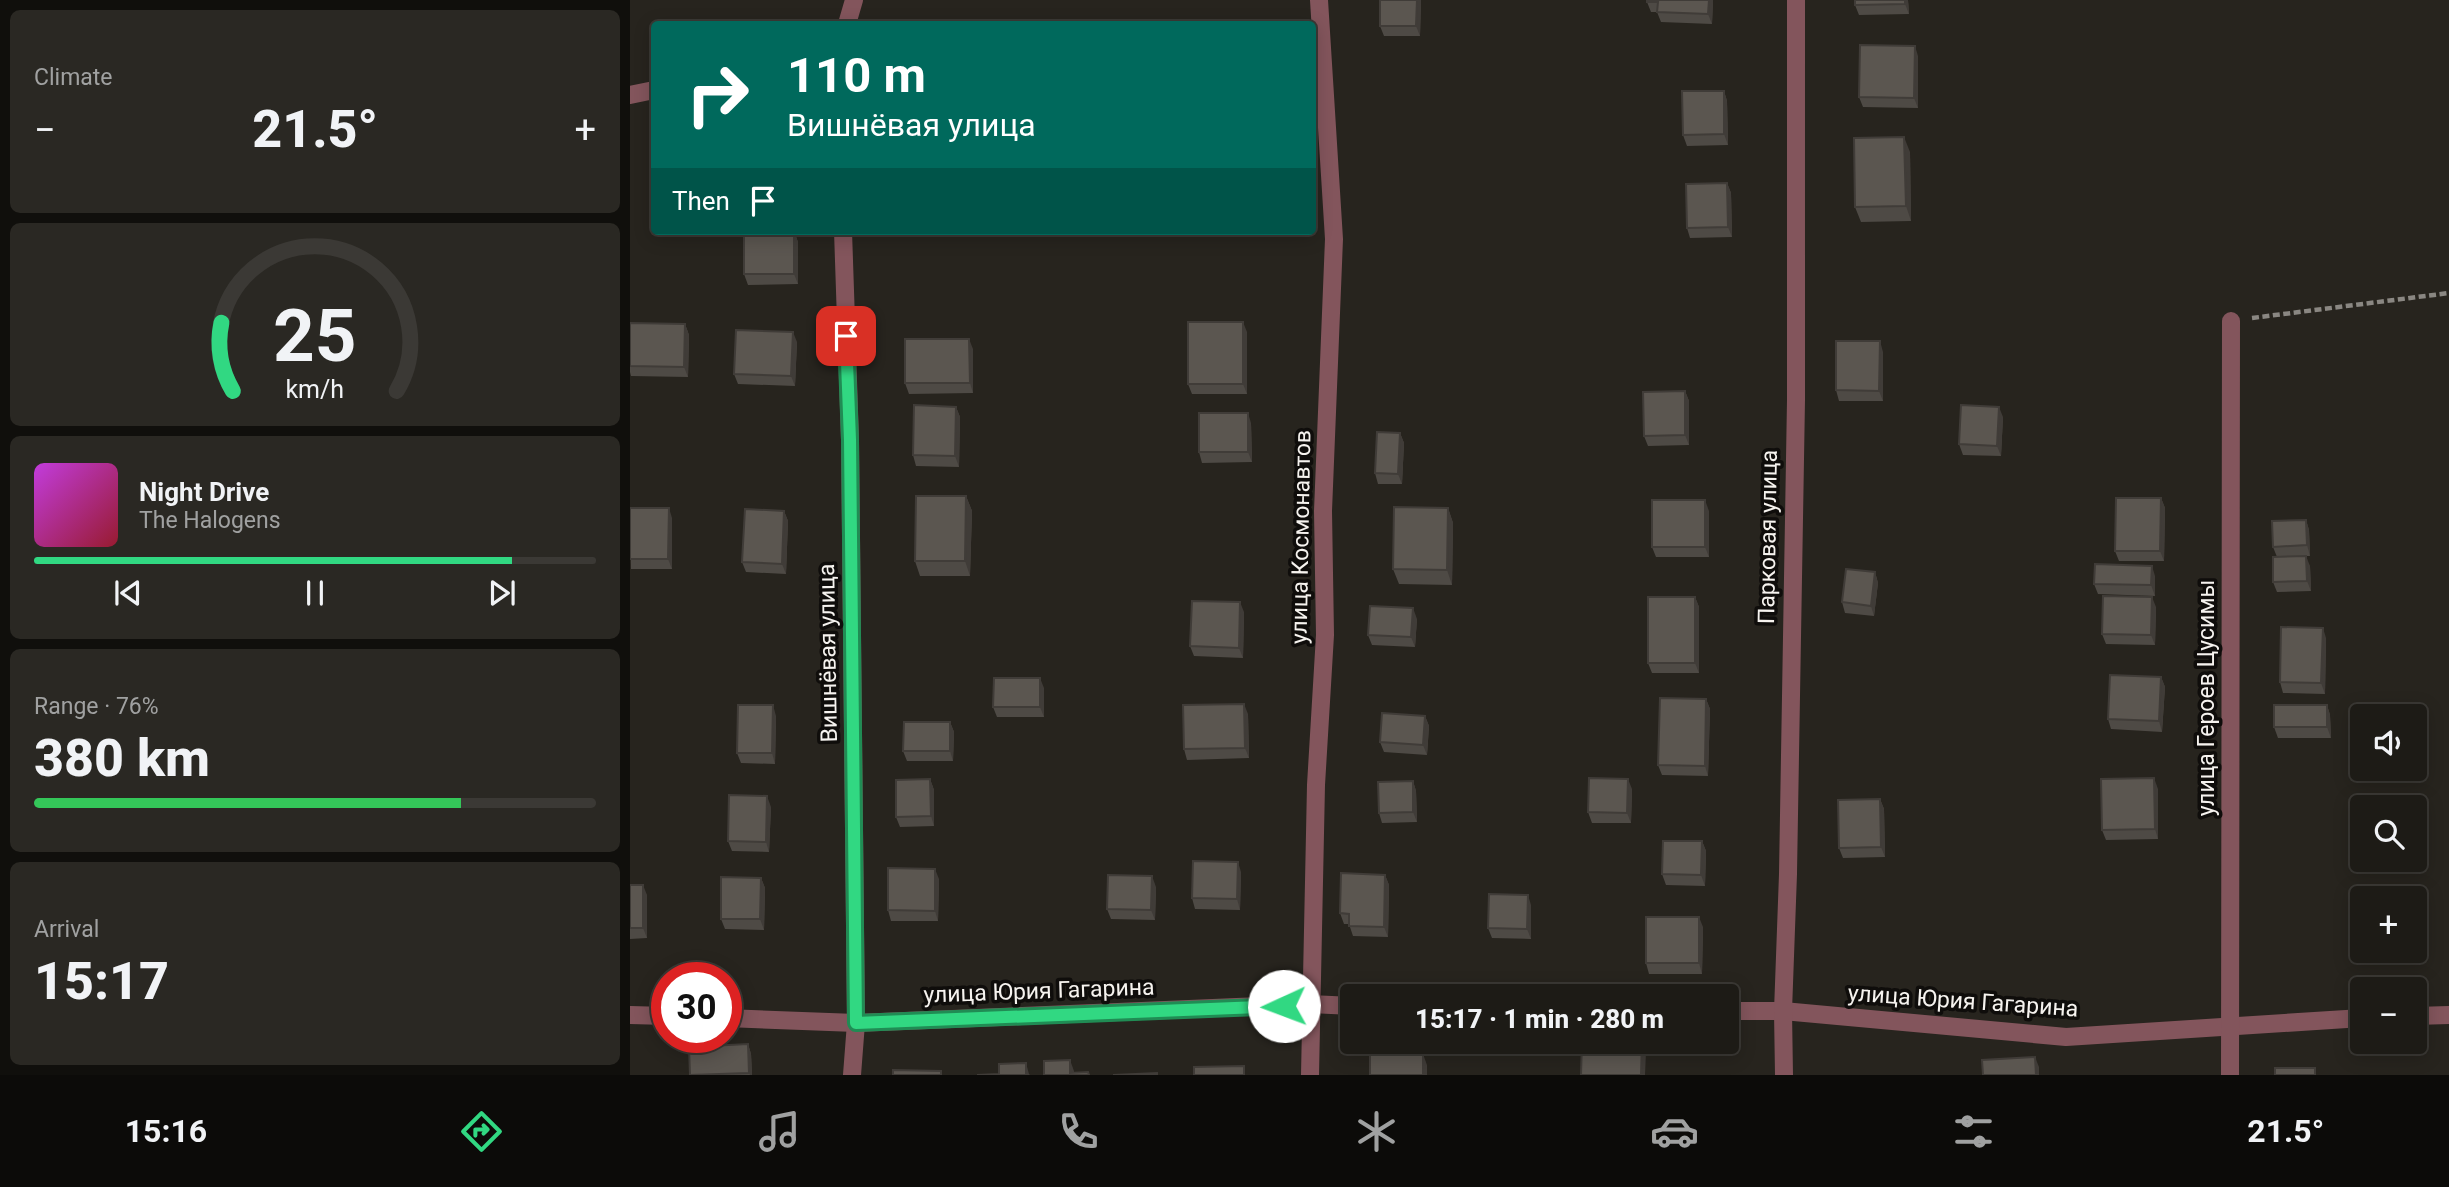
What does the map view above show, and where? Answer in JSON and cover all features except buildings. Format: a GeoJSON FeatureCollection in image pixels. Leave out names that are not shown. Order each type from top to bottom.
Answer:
{"type":"FeatureCollection","features":[{"type":"Feature","properties":{"kind":"street"},"geometry":{"type":"LineString","coordinates":[[848,21],[853,0]]}},
{"type":"Feature","properties":{"kind":"street","name":"улица Космонавтов"},"geometry":{"type":"LineString","coordinates":[[1310,1075],[1316,785],[1325,635],[1323,511],[1334,239],[1319,0]]}},
{"type":"Feature","properties":{"kind":"street","name":"Парковая улица"},"geometry":{"type":"LineString","coordinates":[[1784,1075],[1783,1012],[1796,400],[1796,0]]}},
{"type":"Feature","properties":{"kind":"street"},"geometry":{"type":"LineString","coordinates":[[630,95],[651,91]]}},
{"type":"Feature","properties":{"kind":"street","name":"Вишнёвая улица"},"geometry":{"type":"LineString","coordinates":[[843,235],[850,440],[856,1023],[852,1075]]}},
{"type":"Feature","properties":{"kind":"street","name":"улица Героев Цусимы"},"geometry":{"type":"LineString","coordinates":[[2230,1075],[2231,321]]}},
{"type":"Feature","properties":{"kind":"street","name":"улица Юрия Гагарина"},"geometry":{"type":"LineString","coordinates":[[742,1019],[856,1023],[1310,1004],[1340,1005]]}},
{"type":"Feature","properties":{"kind":"street","name":"улица Юрия Гагарина"},"geometry":{"type":"LineString","coordinates":[[1739,1011],[1783,1012],[2066,1037],[2350,1019]]}},
{"type":"Feature","properties":{"kind":"street"},"geometry":{"type":"LineString","coordinates":[[630,1015],[651,1016]]}},
{"type":"Feature","properties":{"kind":"street"},"geometry":{"type":"LineString","coordinates":[[2427,1016],[2449,1015]]}},
{"type":"Feature","properties":{"kind":"path"},"geometry":{"type":"LineString","coordinates":[[2231,321],[2449,293]]}},
{"type":"Feature","properties":{"kind":"route"},"geometry":{"type":"LineString","coordinates":[[846,336],[850,440],[856,1023],[1284,1006]]}}]}
